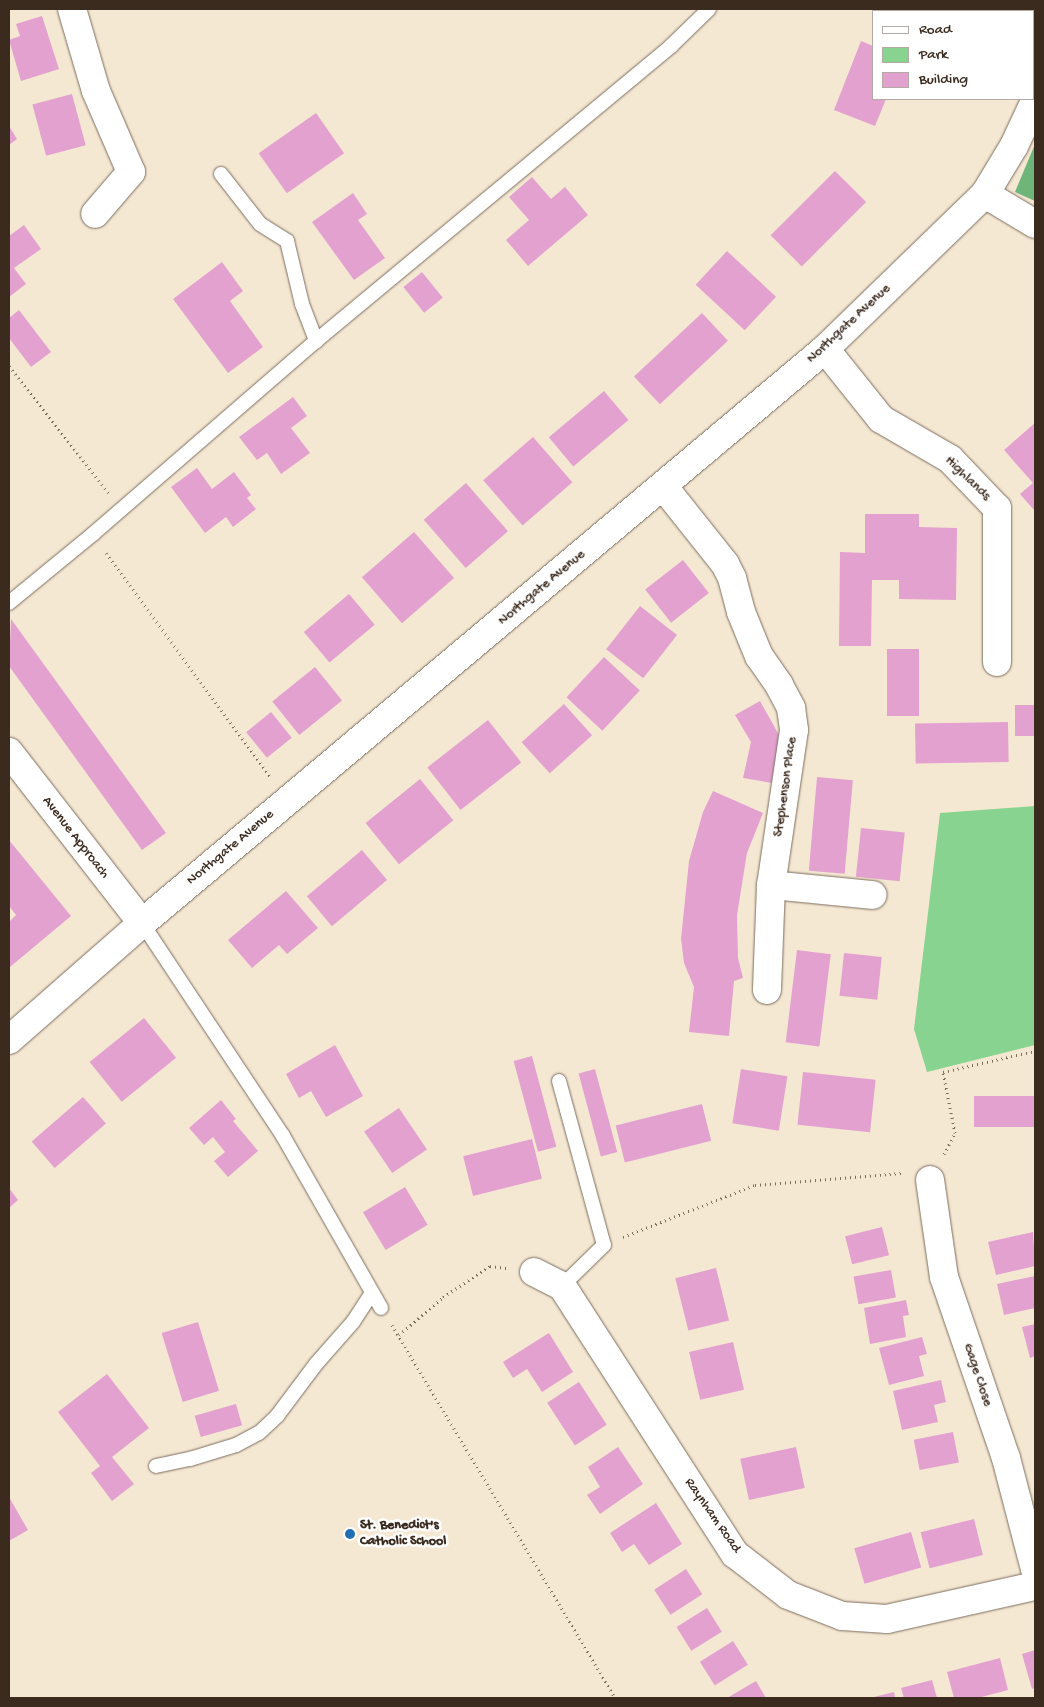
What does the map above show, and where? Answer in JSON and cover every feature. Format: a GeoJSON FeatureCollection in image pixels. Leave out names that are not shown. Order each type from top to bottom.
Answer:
{"type":"FeatureCollection","features":[{"type":"Feature","properties":{"kind":"street"},"geometry":{"type":"LineString","coordinates":[[72,9],[96,91],[132,172],[95,214]]}},
{"type":"Feature","properties":{"kind":"street","name":"Northgate Avenue"},"geometry":{"type":"LineString","coordinates":[[9,1040],[142,923],[825,349],[985,194],[1014,146],[1035,101]]}},
{"type":"Feature","properties":{"kind":"street"},"geometry":{"type":"LineString","coordinates":[[985,194],[1035,224]]}},
{"type":"Feature","properties":{"kind":"street","name":"Highlands"},"geometry":{"type":"LineString","coordinates":[[825,349],[881,419],[950,459],[997,508],[997,662]]}},
{"type":"Feature","properties":{"kind":"street","name":"Stephenson Place"},"geometry":{"type":"LineString","coordinates":[[663,486],[725,564],[732,578],[741,612],[759,656],[779,685],[791,708],[794,730],[771,885],[767,990]]}},
{"type":"Feature","properties":{"kind":"street","name":"Avenue Approach"},"geometry":{"type":"LineString","coordinates":[[9,752],[142,923]]}},
{"type":"Feature","properties":{"kind":"street"},"geometry":{"type":"LineString","coordinates":[[771,885],[873,895]]}},
{"type":"Feature","properties":{"kind":"street","name":"Gage Close"},"geometry":{"type":"LineString","coordinates":[[930,1180],[944,1277],[1006,1458],[1035,1569]]}},
{"type":"Feature","properties":{"kind":"street"},"geometry":{"type":"LineString","coordinates":[[534,1272],[562,1286]]}},
{"type":"Feature","properties":{"kind":"street","name":"Raynham Road"},"geometry":{"type":"LineString","coordinates":[[562,1286],[735,1554],[788,1595],[842,1616],[887,1619],[1035,1586]]}},
{"type":"Feature","properties":{"kind":"lane"},"geometry":{"type":"LineString","coordinates":[[9,603],[93,534],[316,342],[671,46],[709,9]]}},
{"type":"Feature","properties":{"kind":"lane"},"geometry":{"type":"LineString","coordinates":[[221,174],[260,224],[287,241],[302,304],[316,342]]}},
{"type":"Feature","properties":{"kind":"lane"},"geometry":{"type":"LineString","coordinates":[[142,923],[283,1136],[371,1294],[381,1308]]}},
{"type":"Feature","properties":{"kind":"lane"},"geometry":{"type":"LineString","coordinates":[[559,1081],[604,1245],[562,1286]]}},
{"type":"Feature","properties":{"kind":"lane"},"geometry":{"type":"LineString","coordinates":[[156,1466],[190,1459],[236,1445],[259,1433],[277,1416],[316,1364],[353,1322],[371,1294]]}},
{"type":"Feature","properties":{"kind":"path"},"geometry":{"type":"LineString","coordinates":[[9,366],[122,509]]}},
{"type":"Feature","properties":{"kind":"path"},"geometry":{"type":"LineString","coordinates":[[93,534],[288,800]]}},
{"type":"Feature","properties":{"kind":"path"},"geometry":{"type":"LineString","coordinates":[[604,1245],[755,1185],[900,1173],[930,1180],[955,1133],[943,1072],[1035,1051]]}},
{"type":"Feature","properties":{"kind":"path"},"geometry":{"type":"LineString","coordinates":[[534,1272],[490,1266],[444,1297],[399,1335],[615,1698]]}},
{"type":"Feature","properties":{"kind":"green space"},"geometry":{"type":"Polygon","coordinates":[[[1035,144],[1035,201],[1015,192],[1035,144]]]}},
{"type":"Feature","properties":{"kind":"green space"},"geometry":{"type":"Polygon","coordinates":[[[1035,806],[1035,1045],[927,1072],[914,1029],[940,813],[1035,806]]]}},
{"type":"Feature","properties":{"kind":"building"},"geometry":{"type":"Polygon","coordinates":[[[917,9],[974,9],[974,10],[917,9]]]}},
{"type":"Feature","properties":{"kind":"building"},"geometry":{"type":"Polygon","coordinates":[[[42,16],[59,69],[21,81],[9,40],[20,36],[16,24],[42,16]]]}},
{"type":"Feature","properties":{"kind":"building"},"geometry":{"type":"Polygon","coordinates":[[[861,41],[872,46],[872,100],[886,100],[875,126],[834,110],[861,41]]]}},
{"type":"Feature","properties":{"kind":"building"},"geometry":{"type":"Polygon","coordinates":[[[72,94],[86,145],[46,156],[32,105],[72,94]]]}},
{"type":"Feature","properties":{"kind":"building"},"geometry":{"type":"Polygon","coordinates":[[[316,113],[344,153],[287,193],[259,153],[316,113]]]}},
{"type":"Feature","properties":{"kind":"building"},"geometry":{"type":"Polygon","coordinates":[[[9,126],[17,139],[9,145],[9,126]]]}},
{"type":"Feature","properties":{"kind":"building"},"geometry":{"type":"Polygon","coordinates":[[[835,171],[866,202],[802,266],[771,235],[835,171]]]}},
{"type":"Feature","properties":{"kind":"building"},"geometry":{"type":"Polygon","coordinates":[[[532,177],[551,199],[565,187],[588,215],[528,266],[506,240],[529,220],[509,197],[532,177]]]}},
{"type":"Feature","properties":{"kind":"building"},"geometry":{"type":"Polygon","coordinates":[[[353,193],[367,214],[358,220],[385,258],[354,280],[312,222],[353,193]]]}},
{"type":"Feature","properties":{"kind":"building"},"geometry":{"type":"Polygon","coordinates":[[[24,225],[41,249],[14,268],[26,284],[9,297],[9,236],[24,225]]]}},
{"type":"Feature","properties":{"kind":"building"},"geometry":{"type":"Polygon","coordinates":[[[727,251],[776,297],[745,330],[696,285],[727,251]]]}},
{"type":"Feature","properties":{"kind":"building"},"geometry":{"type":"Polygon","coordinates":[[[222,262],[243,291],[230,301],[263,347],[228,373],[173,299],[222,262]]]}},
{"type":"Feature","properties":{"kind":"building"},"geometry":{"type":"Polygon","coordinates":[[[422,272],[443,298],[424,313],[403,287],[422,272]]]}},
{"type":"Feature","properties":{"kind":"building"},"geometry":{"type":"Polygon","coordinates":[[[19,310],[51,352],[31,367],[9,338],[9,318],[19,310]]]}},
{"type":"Feature","properties":{"kind":"building"},"geometry":{"type":"Polygon","coordinates":[[[702,313],[728,341],[660,404],[634,376],[702,313]]]}},
{"type":"Feature","properties":{"kind":"building"},"geometry":{"type":"Polygon","coordinates":[[[604,391],[628,420],[573,466],[549,437],[604,391]]]}},
{"type":"Feature","properties":{"kind":"building"},"geometry":{"type":"Polygon","coordinates":[[[293,397],[307,416],[291,428],[310,453],[281,474],[267,453],[257,460],[239,437],[293,397]]]}},
{"type":"Feature","properties":{"kind":"building"},"geometry":{"type":"Polygon","coordinates":[[[1035,423],[1034,510],[1020,494],[1033,483],[1004,450],[1035,423]]]}},
{"type":"Feature","properties":{"kind":"building"},"geometry":{"type":"Polygon","coordinates":[[[533,437],[572,482],[523,526],[483,480],[533,437]]]}},
{"type":"Feature","properties":{"kind":"building"},"geometry":{"type":"Polygon","coordinates":[[[197,468],[212,489],[234,472],[251,495],[247,498],[256,509],[233,527],[226,517],[205,533],[171,487],[197,468]]]}},
{"type":"Feature","properties":{"kind":"building"},"geometry":{"type":"Polygon","coordinates":[[[466,483],[508,531],[466,568],[424,520],[466,483]]]}},
{"type":"Feature","properties":{"kind":"building"},"geometry":{"type":"Polygon","coordinates":[[[865,514],[919,514],[919,527],[957,528],[956,600],[899,599],[899,580],[872,580],[871,646],[839,646],[840,552],[865,553],[865,514]]]}},
{"type":"Feature","properties":{"kind":"building"},"geometry":{"type":"Polygon","coordinates":[[[414,532],[454,578],[402,623],[362,577],[414,532]]]}},
{"type":"Feature","properties":{"kind":"building"},"geometry":{"type":"Polygon","coordinates":[[[683,560],[709,593],[671,623],[645,590],[683,560]]]}},
{"type":"Feature","properties":{"kind":"building"},"geometry":{"type":"Polygon","coordinates":[[[349,594],[375,625],[330,663],[304,632],[349,594]]]}},
{"type":"Feature","properties":{"kind":"building"},"geometry":{"type":"Polygon","coordinates":[[[640,606],[677,635],[643,678],[606,649],[640,606]]]}},
{"type":"Feature","properties":{"kind":"building"},"geometry":{"type":"Polygon","coordinates":[[[11,619],[166,833],[142,850],[9,666],[11,619]]]}},
{"type":"Feature","properties":{"kind":"building"},"geometry":{"type":"Polygon","coordinates":[[[887,649],[919,649],[919,716],[887,716],[887,649]]]}},
{"type":"Feature","properties":{"kind":"building"},"geometry":{"type":"Polygon","coordinates":[[[604,657],[640,690],[602,731],[566,697],[604,657]]]}},
{"type":"Feature","properties":{"kind":"building"},"geometry":{"type":"Polygon","coordinates":[[[315,667],[342,700],[299,735],[272,702],[315,667]]]}},
{"type":"Feature","properties":{"kind":"building"},"geometry":{"type":"Polygon","coordinates":[[[760,701],[779,735],[772,783],[743,778],[751,742],[735,715],[760,701]]]}},
{"type":"Feature","properties":{"kind":"building"},"geometry":{"type":"Polygon","coordinates":[[[564,704],[592,735],[550,773],[522,742],[564,704]]]}},
{"type":"Feature","properties":{"kind":"building"},"geometry":{"type":"Polygon","coordinates":[[[1015,705],[1035,705],[1035,736],[1015,736],[1015,705]]]}},
{"type":"Feature","properties":{"kind":"building"},"geometry":{"type":"Polygon","coordinates":[[[271,712],[292,738],[267,758],[246,732],[271,712]]]}},
{"type":"Feature","properties":{"kind":"building"},"geometry":{"type":"Polygon","coordinates":[[[488,720],[521,763],[461,810],[427,767],[488,720]]]}},
{"type":"Feature","properties":{"kind":"building"},"geometry":{"type":"Polygon","coordinates":[[[1008,722],[1009,762],[916,764],[915,724],[1008,722]]]}},
{"type":"Feature","properties":{"kind":"building"},"geometry":{"type":"Polygon","coordinates":[[[817,777],[853,780],[845,874],[809,871],[817,777]]]}},
{"type":"Feature","properties":{"kind":"building"},"geometry":{"type":"Polygon","coordinates":[[[420,779],[453,820],[399,864],[366,823],[420,779]]]}},
{"type":"Feature","properties":{"kind":"building"},"geometry":{"type":"Polygon","coordinates":[[[713,791],[763,813],[747,853],[737,915],[738,958],[743,978],[734,981],[729,1036],[689,1032],[694,987],[684,963],[681,939],[689,861],[703,812],[713,791]]]}},
{"type":"Feature","properties":{"kind":"building"},"geometry":{"type":"Polygon","coordinates":[[[861,828],[905,833],[900,881],[856,877],[861,828]]]}},
{"type":"Feature","properties":{"kind":"building"},"geometry":{"type":"Polygon","coordinates":[[[9,840],[71,916],[10,967],[9,922],[16,915],[9,906],[9,840]]]}},
{"type":"Feature","properties":{"kind":"building"},"geometry":{"type":"Polygon","coordinates":[[[362,850],[387,880],[332,926],[307,896],[362,850]]]}},
{"type":"Feature","properties":{"kind":"building"},"geometry":{"type":"Polygon","coordinates":[[[286,891],[318,928],[287,954],[279,945],[252,968],[228,940],[286,891]]]}},
{"type":"Feature","properties":{"kind":"building"},"geometry":{"type":"Polygon","coordinates":[[[797,950],[831,954],[819,1046],[786,1042],[797,950]]]}},
{"type":"Feature","properties":{"kind":"building"},"geometry":{"type":"Polygon","coordinates":[[[844,953],[882,957],[877,1000],[840,996],[844,953]]]}},
{"type":"Feature","properties":{"kind":"building"},"geometry":{"type":"Polygon","coordinates":[[[144,1018],[176,1058],[122,1102],[90,1062],[144,1018]]]}},
{"type":"Feature","properties":{"kind":"building"},"geometry":{"type":"Polygon","coordinates":[[[335,1045],[363,1096],[326,1117],[311,1091],[299,1098],[286,1074],[335,1045]]]}},
{"type":"Feature","properties":{"kind":"building"},"geometry":{"type":"Polygon","coordinates":[[[532,1056],[556,1147],[538,1152],[514,1061],[532,1056]]]}},
{"type":"Feature","properties":{"kind":"building"},"geometry":{"type":"Polygon","coordinates":[[[595,1069],[617,1152],[601,1156],[579,1073],[595,1069]]]}},
{"type":"Feature","properties":{"kind":"building"},"geometry":{"type":"Polygon","coordinates":[[[741,1069],[787,1076],[779,1131],[732,1123],[741,1069]]]}},
{"type":"Feature","properties":{"kind":"building"},"geometry":{"type":"Polygon","coordinates":[[[803,1072],[876,1080],[870,1132],[797,1125],[803,1072]]]}},
{"type":"Feature","properties":{"kind":"building"},"geometry":{"type":"Polygon","coordinates":[[[974,1096],[1035,1096],[1035,1127],[974,1127],[974,1096]]]}},
{"type":"Feature","properties":{"kind":"building"},"geometry":{"type":"Polygon","coordinates":[[[83,1097],[106,1123],[55,1168],[32,1142],[83,1097]]]}},
{"type":"Feature","properties":{"kind":"building"},"geometry":{"type":"Polygon","coordinates":[[[221,1100],[236,1119],[233,1121],[258,1151],[228,1177],[214,1161],[225,1152],[213,1137],[204,1145],[189,1128],[221,1100]]]}},
{"type":"Feature","properties":{"kind":"building"},"geometry":{"type":"Polygon","coordinates":[[[702,1104],[711,1141],[625,1162],[616,1126],[702,1104]]]}},
{"type":"Feature","properties":{"kind":"building"},"geometry":{"type":"Polygon","coordinates":[[[399,1108],[427,1149],[392,1173],[364,1131],[399,1108]]]}},
{"type":"Feature","properties":{"kind":"building"},"geometry":{"type":"Polygon","coordinates":[[[532,1139],[542,1179],[473,1196],[463,1156],[532,1139]]]}},
{"type":"Feature","properties":{"kind":"building"},"geometry":{"type":"Polygon","coordinates":[[[405,1187],[428,1225],[386,1250],[363,1212],[405,1187]]]}},
{"type":"Feature","properties":{"kind":"building"},"geometry":{"type":"Polygon","coordinates":[[[9,1188],[18,1200],[9,1208],[9,1188]]]}},
{"type":"Feature","properties":{"kind":"building"},"geometry":{"type":"Polygon","coordinates":[[[882,1227],[889,1255],[852,1264],[845,1236],[882,1227]]]}},
{"type":"Feature","properties":{"kind":"building"},"geometry":{"type":"Polygon","coordinates":[[[1033,1232],[1035,1266],[996,1275],[988,1242],[1033,1232]]]}},
{"type":"Feature","properties":{"kind":"building"},"geometry":{"type":"Polygon","coordinates":[[[716,1268],[729,1320],[688,1331],[675,1278],[716,1268]]]}},
{"type":"Feature","properties":{"kind":"building"},"geometry":{"type":"Polygon","coordinates":[[[891,1270],[896,1298],[858,1304],[854,1277],[891,1270]]]}},
{"type":"Feature","properties":{"kind":"building"},"geometry":{"type":"Polygon","coordinates":[[[1035,1276],[1035,1308],[1004,1315],[997,1284],[1035,1276]]]}},
{"type":"Feature","properties":{"kind":"building"},"geometry":{"type":"Polygon","coordinates":[[[906,1300],[909,1315],[903,1316],[906,1337],[870,1344],[864,1308],[906,1300]]]}},
{"type":"Feature","properties":{"kind":"building"},"geometry":{"type":"Polygon","coordinates":[[[198,1322],[219,1391],[183,1402],[162,1333],[198,1322]]]}},
{"type":"Feature","properties":{"kind":"building"},"geometry":{"type":"Polygon","coordinates":[[[1035,1324],[1035,1356],[1030,1358],[1022,1327],[1035,1324]]]}},
{"type":"Feature","properties":{"kind":"building"},"geometry":{"type":"Polygon","coordinates":[[[549,1333],[573,1372],[542,1392],[527,1369],[513,1378],[503,1362],[549,1333]]]}},
{"type":"Feature","properties":{"kind":"building"},"geometry":{"type":"Polygon","coordinates":[[[922,1337],[927,1354],[919,1356],[924,1376],[889,1385],[879,1348],[922,1337]]]}},
{"type":"Feature","properties":{"kind":"building"},"geometry":{"type":"Polygon","coordinates":[[[733,1342],[744,1390],[700,1400],[689,1352],[733,1342]]]}},
{"type":"Feature","properties":{"kind":"building"},"geometry":{"type":"Polygon","coordinates":[[[107,1374],[149,1428],[112,1457],[134,1484],[112,1501],[91,1473],[100,1466],[58,1412],[107,1374]]]}},
{"type":"Feature","properties":{"kind":"building"},"geometry":{"type":"Polygon","coordinates":[[[941,1380],[946,1402],[934,1405],[938,1422],[902,1430],[893,1391],[941,1380]]]}},
{"type":"Feature","properties":{"kind":"building"},"geometry":{"type":"Polygon","coordinates":[[[579,1382],[607,1425],[575,1445],[547,1403],[579,1382]]]}},
{"type":"Feature","properties":{"kind":"building"},"geometry":{"type":"Polygon","coordinates":[[[236,1404],[242,1425],[201,1437],[195,1416],[236,1404]]]}},
{"type":"Feature","properties":{"kind":"building"},"geometry":{"type":"Polygon","coordinates":[[[953,1432],[959,1462],[920,1470],[914,1440],[953,1432]]]}},
{"type":"Feature","properties":{"kind":"building"},"geometry":{"type":"Polygon","coordinates":[[[618,1447],[643,1484],[600,1514],[587,1495],[600,1487],[588,1467],[618,1447]]]}},
{"type":"Feature","properties":{"kind":"building"},"geometry":{"type":"Polygon","coordinates":[[[796,1447],[805,1488],[749,1500],[740,1459],[796,1447]]]}},
{"type":"Feature","properties":{"kind":"building"},"geometry":{"type":"Polygon","coordinates":[[[9,1497],[28,1530],[9,1541],[9,1497]]]}},
{"type":"Feature","properties":{"kind":"building"},"geometry":{"type":"Polygon","coordinates":[[[656,1503],[682,1544],[649,1565],[634,1544],[622,1552],[610,1533],[656,1503]]]}},
{"type":"Feature","properties":{"kind":"building"},"geometry":{"type":"Polygon","coordinates":[[[974,1519],[983,1555],[930,1568],[921,1532],[974,1519]]]}},
{"type":"Feature","properties":{"kind":"building"},"geometry":{"type":"Polygon","coordinates":[[[911,1532],[921,1568],[864,1584],[854,1548],[911,1532]]]}},
{"type":"Feature","properties":{"kind":"building"},"geometry":{"type":"Polygon","coordinates":[[[686,1569],[702,1594],[670,1615],[654,1590],[686,1569]]]}},
{"type":"Feature","properties":{"kind":"building"},"geometry":{"type":"Polygon","coordinates":[[[707,1608],[722,1632],[691,1651],[676,1627],[707,1608]]]}},
{"type":"Feature","properties":{"kind":"building"},"geometry":{"type":"Polygon","coordinates":[[[733,1641],[748,1665],[715,1685],[700,1662],[733,1641]]]}},
{"type":"Feature","properties":{"kind":"building"},"geometry":{"type":"Polygon","coordinates":[[[1035,1650],[1035,1688],[1032,1689],[1022,1654],[1035,1650]]]}},
{"type":"Feature","properties":{"kind":"building"},"geometry":{"type":"Polygon","coordinates":[[[1000,1658],[1008,1690],[978,1698],[954,1698],[947,1672],[1000,1658]]]}},
{"type":"Feature","properties":{"kind":"building"},"geometry":{"type":"Polygon","coordinates":[[[932,1680],[937,1698],[904,1698],[901,1688],[932,1680]]]}},
{"type":"Feature","properties":{"kind":"building"},"geometry":{"type":"Polygon","coordinates":[[[756,1681],[766,1698],[727,1698],[756,1681]]]}},
{"type":"Feature","properties":{"kind":"building"},"geometry":{"type":"Polygon","coordinates":[[[894,1692],[895,1698],[870,1698],[894,1692]]]}},
{"type":"Feature","properties":{"kind":"place","name":"St. Benedict's Catholic School"},"geometry":{"type":"Point","coordinates":[350,1534]}}]}
